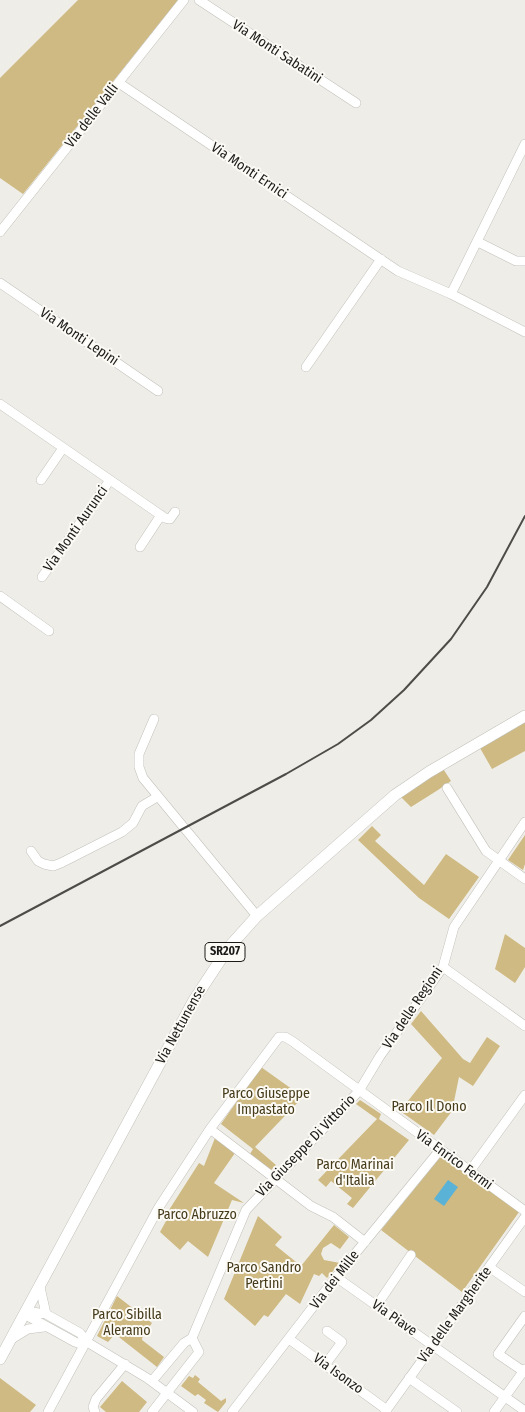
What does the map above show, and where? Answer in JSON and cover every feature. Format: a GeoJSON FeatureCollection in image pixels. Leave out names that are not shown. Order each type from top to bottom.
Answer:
{"type":"FeatureCollection","features":[{"type":"Feature","properties":{"kind":"main road","name":"Via Nettunense"},"geometry":{"type":"LineString","coordinates":[[0,1359],[194,1000],[227,949],[257,916],[401,791],[525,716]]}},
{"type":"Feature","properties":{"kind":"street","name":"Via delle Valli"},"geometry":{"type":"LineString","coordinates":[[0,232],[184,0]]}},
{"type":"Feature","properties":{"kind":"street","name":"Via Monti Sabatini"},"geometry":{"type":"LineString","coordinates":[[199,0],[356,103]]}},
{"type":"Feature","properties":{"kind":"street","name":"Via Monti Ernici"},"geometry":{"type":"LineString","coordinates":[[118,83],[380,259],[414,279],[451,294],[525,332]]}},
{"type":"Feature","properties":{"kind":"street"},"geometry":{"type":"LineString","coordinates":[[451,294],[525,144]]}},
{"type":"Feature","properties":{"kind":"street"},"geometry":{"type":"LineString","coordinates":[[478,242],[516,261],[525,260]]}},
{"type":"Feature","properties":{"kind":"street"},"geometry":{"type":"LineString","coordinates":[[306,367],[380,259]]}},
{"type":"Feature","properties":{"kind":"street","name":"Via Monti Lepini"},"geometry":{"type":"LineString","coordinates":[[0,283],[158,391]]}},
{"type":"Feature","properties":{"kind":"street","name":"Via Monti Aurunci"},"geometry":{"type":"LineString","coordinates":[[0,404],[161,515]]}},
{"type":"Feature","properties":{"kind":"street"},"geometry":{"type":"LineString","coordinates":[[41,480],[62,448]]}},
{"type":"Feature","properties":{"kind":"street","name":"Via Monti Aurunci"},"geometry":{"type":"LineString","coordinates":[[42,577],[110,480]]}},
{"type":"Feature","properties":{"kind":"street"},"geometry":{"type":"LineString","coordinates":[[140,547],[161,515],[170,519],[175,512]]}},
{"type":"Feature","properties":{"kind":"street"},"geometry":{"type":"LineString","coordinates":[[0,596],[49,630]]}},
{"type":"Feature","properties":{"kind":"street"},"geometry":{"type":"LineString","coordinates":[[154,719],[140,748],[138,760],[143,778],[257,916]]}},
{"type":"Feature","properties":{"kind":"street"},"geometry":{"type":"LineString","coordinates":[[447,788],[482,846],[498,861],[525,879]]}},
{"type":"Feature","properties":{"kind":"street"},"geometry":{"type":"LineString","coordinates":[[31,851],[38,861],[44,864],[53,866],[61,863],[122,832],[133,823],[142,806],[157,796]]}},
{"type":"Feature","properties":{"kind":"street","name":"Via delle Regioni"},"geometry":{"type":"LineString","coordinates":[[359,1091],[380,1056],[443,967],[454,927],[525,822]]}},
{"type":"Feature","properties":{"kind":"street"},"geometry":{"type":"LineString","coordinates":[[443,967],[525,1026]]}},
{"type":"Feature","properties":{"kind":"street","name":"Via Enrico Fermi"},"geometry":{"type":"LineString","coordinates":[[210,1129],[278,1038],[287,1038],[525,1211]]}},
{"type":"Feature","properties":{"kind":"street","name":"Via Giuseppe Di Vittorio"},"geometry":{"type":"LineString","coordinates":[[152,1381],[184,1343],[192,1338],[243,1216],[274,1178],[345,1108],[359,1091]]}},
{"type":"Feature","properties":{"kind":"street"},"geometry":{"type":"LineString","coordinates":[[470,1172],[525,1095]]}},
{"type":"Feature","properties":{"kind":"street"},"geometry":{"type":"LineString","coordinates":[[48,1412],[159,1207],[210,1129],[311,1206],[333,1217],[365,1242]]}},
{"type":"Feature","properties":{"kind":"street","name":"Via dei Mille"},"geometry":{"type":"LineString","coordinates":[[232,1412],[336,1277],[440,1150]]}},
{"type":"Feature","properties":{"kind":"street","name":"Via delle Margherite"},"geometry":{"type":"LineString","coordinates":[[386,1411],[525,1217]]}},
{"type":"Feature","properties":{"kind":"street"},"geometry":{"type":"LineString","coordinates":[[377,1305],[411,1255]]}},
{"type":"Feature","properties":{"kind":"street"},"geometry":{"type":"LineString","coordinates":[[489,1267],[525,1292]]}},
{"type":"Feature","properties":{"kind":"street","name":"Via Piave"},"geometry":{"type":"LineString","coordinates":[[336,1277],[525,1411]]}},
{"type":"Feature","properties":{"kind":"street"},"geometry":{"type":"LineString","coordinates":[[40,1287],[46,1314]]}},
{"type":"Feature","properties":{"kind":"street"},"geometry":{"type":"LineString","coordinates":[[24,1312],[44,1327],[78,1344],[87,1342]]}},
{"type":"Feature","properties":{"kind":"street"},"geometry":{"type":"LineString","coordinates":[[24,1312],[46,1314],[80,1333],[87,1342],[152,1381],[193,1412]]}},
{"type":"Feature","properties":{"kind":"street"},"geometry":{"type":"LineString","coordinates":[[494,1412],[524,1370],[498,1354],[525,1316]]}},
{"type":"Feature","properties":{"kind":"street"},"geometry":{"type":"LineString","coordinates":[[10,1340],[28,1329],[44,1327]]}},
{"type":"Feature","properties":{"kind":"street"},"geometry":{"type":"LineString","coordinates":[[325,1365],[342,1342],[327,1332]]}},
{"type":"Feature","properties":{"kind":"street","name":"Via Giuseppe Di Vittorio"},"geometry":{"type":"LineString","coordinates":[[168,1392],[199,1352],[192,1338]]}},
{"type":"Feature","properties":{"kind":"street","name":"Via Isonzo"},"geometry":{"type":"LineString","coordinates":[[289,1339],[386,1411]]}},
{"type":"Feature","properties":{"kind":"street"},"geometry":{"type":"LineString","coordinates":[[95,1412],[93,1407],[96,1399],[125,1364]]}},
{"type":"Feature","properties":{"kind":"street"},"geometry":{"type":"LineString","coordinates":[[410,1378],[457,1412]]}},
{"type":"Feature","properties":{"kind":"street"},"geometry":{"type":"LineString","coordinates":[[152,1412],[168,1392]]}},
{"type":"Feature","properties":{"kind":"green space"},"geometry":{"type":"Polygon","coordinates":[[[78,0],[178,0],[23,194],[0,178],[0,78],[78,0]]]}},
{"type":"Feature","properties":{"kind":"green space"},"geometry":{"type":"Polygon","coordinates":[[[525,721],[525,751],[492,769],[480,748],[525,721]]]}},
{"type":"Feature","properties":{"kind":"green space"},"geometry":{"type":"Polygon","coordinates":[[[442,767],[451,781],[438,790],[411,807],[399,795],[442,767]]]}},
{"type":"Feature","properties":{"kind":"green space"},"geometry":{"type":"Polygon","coordinates":[[[372,826],[381,835],[375,841],[424,885],[446,854],[479,877],[449,919],[419,898],[358,840],[372,826]]]}},
{"type":"Feature","properties":{"kind":"green space"},"geometry":{"type":"Polygon","coordinates":[[[525,835],[525,864],[523,870],[508,860],[525,835]]]}},
{"type":"Feature","properties":{"kind":"green space"},"geometry":{"type":"Polygon","coordinates":[[[505,934],[525,948],[525,967],[515,983],[495,969],[505,934]]]}},
{"type":"Feature","properties":{"kind":"green space","name":"Parco Il Dono"},"geometry":{"type":"Polygon","coordinates":[[[421,1011],[463,1059],[470,1063],[487,1037],[500,1046],[473,1086],[459,1077],[452,1111],[434,1135],[400,1111],[442,1058],[411,1024],[421,1011]]]}},
{"type":"Feature","properties":{"kind":"green space","name":"Parco Giuseppe Impastato"},"geometry":{"type":"Polygon","coordinates":[[[261,1067],[303,1097],[255,1147],[276,1165],[271,1170],[250,1154],[253,1149],[221,1124],[261,1067]]]}},
{"type":"Feature","properties":{"kind":"green space","name":"Parco Marinai d'Italia"},"geometry":{"type":"Polygon","coordinates":[[[360,1100],[381,1114],[379,1119],[409,1140],[353,1208],[347,1204],[352,1198],[331,1181],[326,1187],[318,1180],[377,1119],[356,1104],[360,1100]]]}},
{"type":"Feature","properties":{"kind":"green space","name":"Parco Abruzzo"},"geometry":{"type":"Polygon","coordinates":[[[215,1138],[235,1153],[214,1183],[244,1203],[232,1200],[208,1257],[188,1241],[180,1250],[160,1232],[171,1212],[169,1210],[199,1163],[204,1166],[215,1138]]]}},
{"type":"Feature","properties":{"kind":"green space"},"geometry":{"type":"Polygon","coordinates":[[[441,1156],[519,1212],[462,1292],[381,1230],[441,1156]]]}},
{"type":"Feature","properties":{"kind":"green space","name":"Parco Sandro Pertini"},"geometry":{"type":"Polygon","coordinates":[[[258,1216],[282,1237],[275,1245],[301,1266],[334,1225],[349,1237],[340,1249],[331,1243],[323,1248],[321,1254],[324,1260],[340,1263],[327,1278],[322,1273],[319,1276],[314,1274],[300,1304],[286,1294],[268,1317],[264,1315],[255,1326],[224,1299],[258,1216]]]}},
{"type":"Feature","properties":{"kind":"green space","name":"Parco Sibilla Aleramo"},"geometry":{"type":"Polygon","coordinates":[[[117,1296],[152,1323],[148,1329],[144,1328],[142,1340],[164,1357],[157,1367],[115,1334],[108,1342],[97,1336],[117,1296]]]}},
{"type":"Feature","properties":{"kind":"green space"},"geometry":{"type":"Polygon","coordinates":[[[195,1375],[200,1379],[198,1382],[221,1401],[226,1398],[226,1402],[218,1412],[204,1403],[206,1400],[198,1394],[195,1396],[181,1386],[189,1376],[193,1378],[195,1375]]]}},
{"type":"Feature","properties":{"kind":"green space"},"geometry":{"type":"Polygon","coordinates":[[[0,1378],[36,1405],[30,1412],[0,1412],[0,1378]]]}},
{"type":"Feature","properties":{"kind":"green space"},"geometry":{"type":"Polygon","coordinates":[[[122,1381],[147,1402],[139,1412],[106,1412],[100,1407],[122,1381]]]}},
{"type":"Feature","properties":{"kind":"water"},"geometry":{"type":"Polygon","coordinates":[[[448,1180],[458,1187],[444,1206],[434,1199],[448,1180]]]}},
{"type":"Feature","properties":{"kind":"railway"},"geometry":{"type":"LineString","coordinates":[[0,926],[286,774],[338,744],[371,720],[404,690],[451,639],[487,587],[525,516]]}}]}
